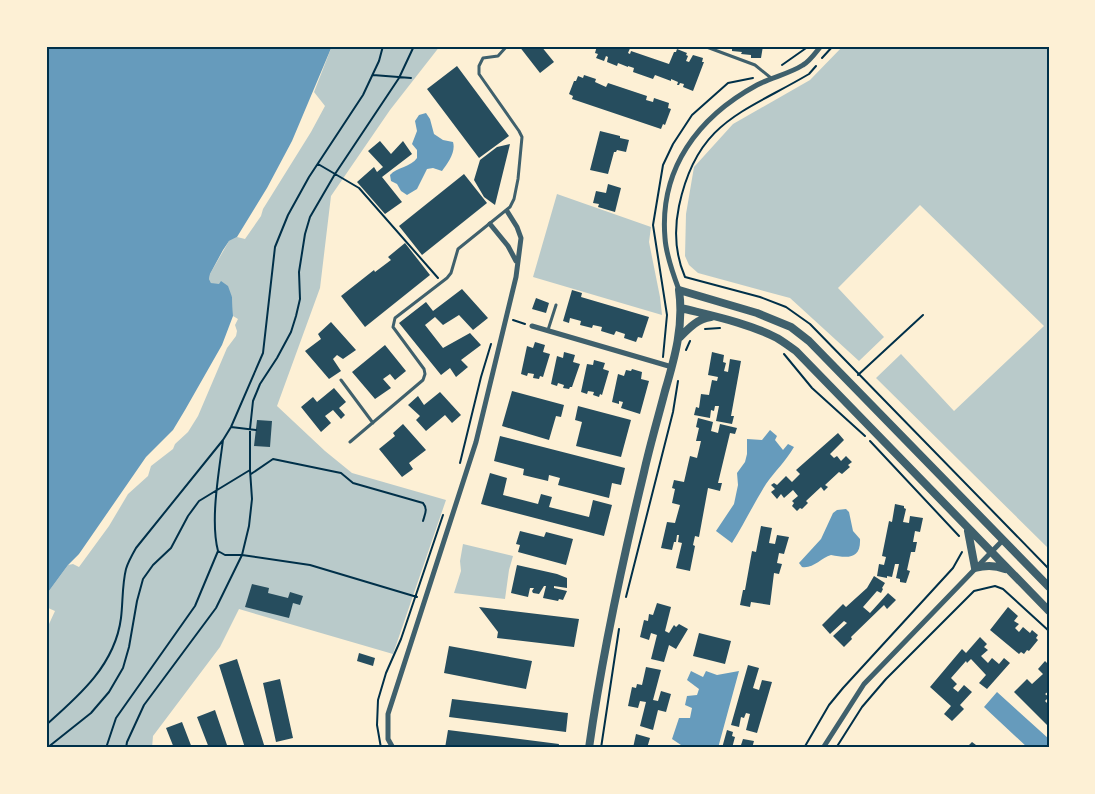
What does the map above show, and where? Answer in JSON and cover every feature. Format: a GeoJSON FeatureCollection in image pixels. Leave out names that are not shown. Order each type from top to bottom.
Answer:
{"type":"FeatureCollection","features":[{"type":"Feature","properties":{"kind":"street"},"geometry":{"type":"LineString","coordinates":[[589,748],[604,655],[621,572],[647,459],[679,338],[681,308],[679,290],[665,240],[665,208],[670,179],[687,146],[701,128],[727,105],[770,77],[803,65],[822,46]]}},
{"type":"Feature","properties":{"kind":"street"},"geometry":{"type":"LineString","coordinates":[[393,748],[388,739],[388,714],[476,442],[516,277],[521,238],[517,227],[507,211]]}},
{"type":"Feature","properties":{"kind":"street"},"geometry":{"type":"LineString","coordinates":[[490,224],[508,246],[517,262]]}},
{"type":"Feature","properties":{"kind":"street"},"geometry":{"type":"LineString","coordinates":[[679,290],[758,313],[791,327],[851,382],[1049,587]]}},
{"type":"Feature","properties":{"kind":"street"},"geometry":{"type":"LineString","coordinates":[[681,308],[715,316],[771,335],[796,351],[1049,612]]}},
{"type":"Feature","properties":{"kind":"street"},"geometry":{"type":"LineString","coordinates":[[679,338],[702,318],[715,316]]}},
{"type":"Feature","properties":{"kind":"street"},"geometry":{"type":"LineString","coordinates":[[532,326],[672,367]]}},
{"type":"Feature","properties":{"kind":"street"},"geometry":{"type":"LineString","coordinates":[[968,529],[975,568]]}},
{"type":"Feature","properties":{"kind":"street"},"geometry":{"type":"LineString","coordinates":[[823,748],[864,684],[1003,540]]}},
{"type":"Feature","properties":{"kind":"street"},"geometry":{"type":"LineString","coordinates":[[975,568],[985,565],[998,566],[1007,570]]}},
{"type":"Feature","properties":{"kind":"lane"},"geometry":{"type":"LineString","coordinates":[[350,442],[423,380],[424,369],[395,332],[393,322],[399,314],[450,273],[458,249],[507,211],[514,199],[522,137],[479,74],[479,66],[483,58],[498,56],[507,46]]}},
{"type":"Feature","properties":{"kind":"lane"},"geometry":{"type":"LineString","coordinates":[[704,46],[755,65],[770,77]]}},
{"type":"Feature","properties":{"kind":"lane"},"geometry":{"type":"LineString","coordinates":[[548,331],[556,305]]}},
{"type":"Feature","properties":{"kind":"lane"},"geometry":{"type":"LineString","coordinates":[[342,380],[373,423]]}},
{"type":"Feature","properties":{"kind":"path"},"geometry":{"type":"LineString","coordinates":[[46,726],[89,685],[103,667],[114,644],[121,620],[123,588],[127,567],[136,548],[223,440],[231,427],[263,353],[275,247],[288,215],[318,164],[363,95],[379,61],[383,46]]}},
{"type":"Feature","properties":{"kind":"path"},"geometry":{"type":"LineString","coordinates":[[126,748],[144,705],[216,608],[242,555],[249,526],[252,499],[250,429],[253,401],[260,384],[291,332],[296,316],[300,299],[300,272],[305,234],[310,217],[335,174],[399,78],[414,46]]}},
{"type":"Feature","properties":{"kind":"path"},"geometry":{"type":"LineString","coordinates":[[782,66],[808,46]]}},
{"type":"Feature","properties":{"kind":"path"},"geometry":{"type":"LineString","coordinates":[[685,276],[677,252],[676,230],[678,213],[687,174],[700,150],[710,136],[738,113],[809,74],[833,46]]}},
{"type":"Feature","properties":{"kind":"path"},"geometry":{"type":"LineString","coordinates":[[373,75],[411,78]]}},
{"type":"Feature","properties":{"kind":"path"},"geometry":{"type":"LineString","coordinates":[[661,364],[667,315],[652,225],[663,165],[673,144],[692,115],[728,84],[770,77]]}},
{"type":"Feature","properties":{"kind":"path"},"geometry":{"type":"LineString","coordinates":[[318,164],[359,188],[441,282]]}},
{"type":"Feature","properties":{"kind":"path"},"geometry":{"type":"LineString","coordinates":[[851,382],[923,315]]}},
{"type":"Feature","properties":{"kind":"path"},"geometry":{"type":"LineString","coordinates":[[506,318],[532,326]]}},
{"type":"Feature","properties":{"kind":"path"},"geometry":{"type":"LineString","coordinates":[[703,330],[721,328]]}},
{"type":"Feature","properties":{"kind":"path"},"geometry":{"type":"LineString","coordinates":[[459,467],[492,338]]}},
{"type":"Feature","properties":{"kind":"path"},"geometry":{"type":"LineString","coordinates":[[686,352],[692,338]]}},
{"type":"Feature","properties":{"kind":"path"},"geometry":{"type":"LineString","coordinates":[[782,352],[812,388],[864,435],[957,532],[962,541]]}},
{"type":"Feature","properties":{"kind":"path"},"geometry":{"type":"LineString","coordinates":[[626,598],[680,374]]}},
{"type":"Feature","properties":{"kind":"path"},"geometry":{"type":"LineString","coordinates":[[231,427],[256,430]]}},
{"type":"Feature","properties":{"kind":"path"},"geometry":{"type":"LineString","coordinates":[[106,748],[116,718],[195,606],[218,551],[215,542],[216,491],[223,440]]}},
{"type":"Feature","properties":{"kind":"path"},"geometry":{"type":"LineString","coordinates":[[47,748],[91,713],[109,692],[123,668],[143,579],[153,565],[171,548],[188,516],[199,501],[273,459],[341,473],[353,483],[423,503],[426,506],[426,512],[423,521]]}},
{"type":"Feature","properties":{"kind":"path"},"geometry":{"type":"LineString","coordinates":[[381,748],[376,725],[378,700],[386,673],[401,639],[445,509]]}},
{"type":"Feature","properties":{"kind":"path"},"geometry":{"type":"LineString","coordinates":[[804,748],[842,688],[953,568],[963,549]]}},
{"type":"Feature","properties":{"kind":"path"},"geometry":{"type":"LineString","coordinates":[[218,551],[225,555],[242,555],[310,565],[425,600]]}},
{"type":"Feature","properties":{"kind":"path"},"geometry":{"type":"LineString","coordinates":[[836,748],[862,708],[886,678],[974,592],[995,586],[1003,589],[1049,631]]}},
{"type":"Feature","properties":{"kind":"path"},"geometry":{"type":"LineString","coordinates":[[601,748],[620,625]]}},
{"type":"Feature","properties":{"kind":"shaded area"},"geometry":{"type":"Polygon","coordinates":[[[332,46],[440,46],[390,110],[331,196],[320,288],[277,406],[325,451],[352,473],[446,500],[393,654],[239,609],[220,647],[153,736],[152,748],[46,748],[46,626],[49,624],[55,611],[46,607],[46,595],[68,565],[73,564],[79,567],[109,526],[128,494],[148,476],[151,466],[173,449],[175,444],[188,432],[198,416],[227,348],[236,336],[237,331],[235,325],[238,319],[233,316],[232,297],[219,284],[211,283],[209,279],[210,274],[229,241],[237,237],[245,239],[261,216],[263,209],[325,106],[314,92],[332,46]]]}},
{"type":"Feature","properties":{"kind":"shaded area"},"geometry":{"type":"Polygon","coordinates":[[[843,46],[1049,46],[1049,549],[876,378],[901,354],[954,411],[1044,326],[920,205],[838,288],[884,337],[859,361],[790,298],[698,273],[689,265],[685,256],[686,214],[694,167],[733,124],[810,80],[843,46]]]}},
{"type":"Feature","properties":{"kind":"shaded area"},"geometry":{"type":"Polygon","coordinates":[[[557,194],[651,227],[649,242],[662,315],[533,277],[557,194]]]}},
{"type":"Feature","properties":{"kind":"shaded area"},"geometry":{"type":"Polygon","coordinates":[[[463,544],[513,556],[505,599],[454,593],[461,571],[460,561],[463,544]]]}},
{"type":"Feature","properties":{"kind":"water"},"geometry":{"type":"Polygon","coordinates":[[[46,46],[332,46],[292,141],[267,188],[237,237],[229,241],[223,250],[210,274],[209,279],[211,283],[219,284],[221,281],[228,286],[232,297],[233,316],[222,345],[173,430],[146,457],[79,554],[68,565],[46,595],[46,46]]]}},
{"type":"Feature","properties":{"kind":"water"},"geometry":{"type":"Polygon","coordinates":[[[426,113],[430,119],[434,134],[443,140],[453,142],[454,146],[449,161],[442,171],[433,168],[427,169],[417,189],[407,195],[401,191],[397,184],[391,181],[390,175],[417,158],[417,150],[412,144],[417,131],[415,121],[419,115],[426,113]]]}},
{"type":"Feature","properties":{"kind":"water"},"geometry":{"type":"Polygon","coordinates":[[[770,430],[777,436],[775,440],[783,450],[788,444],[794,447],[766,484],[732,543],[716,531],[734,504],[738,485],[737,473],[745,462],[747,439],[762,440],[770,430]]]}},
{"type":"Feature","properties":{"kind":"water"},"geometry":{"type":"Polygon","coordinates":[[[846,509],[849,512],[853,531],[860,539],[858,551],[852,556],[847,557],[827,556],[813,565],[802,567],[799,563],[821,539],[833,513],[837,510],[846,509]]]}},
{"type":"Feature","properties":{"kind":"water"},"geometry":{"type":"Polygon","coordinates":[[[691,671],[703,677],[706,671],[717,675],[739,671],[718,748],[681,748],[681,745],[672,739],[679,718],[690,718],[692,708],[685,705],[687,696],[697,695],[699,689],[687,680],[691,671]]]}},
{"type":"Feature","properties":{"kind":"water"},"geometry":{"type":"Polygon","coordinates":[[[997,692],[1049,739],[1049,748],[1028,748],[984,707],[997,692]]]}},
{"type":"Feature","properties":{"kind":"building"},"geometry":{"type":"Polygon","coordinates":[[[519,46],[541,46],[554,62],[540,73],[519,46]]]}},
{"type":"Feature","properties":{"kind":"building"},"geometry":{"type":"Polygon","coordinates":[[[597,46],[631,46],[628,53],[630,54],[631,51],[669,64],[677,49],[687,53],[686,61],[689,62],[693,55],[703,58],[702,62],[704,62],[693,91],[683,87],[684,84],[680,83],[677,85],[678,82],[671,79],[671,81],[655,75],[653,79],[633,72],[634,68],[618,63],[617,66],[607,62],[608,57],[606,56],[604,61],[596,58],[598,54],[595,53],[597,46]]]}},
{"type":"Feature","properties":{"kind":"building"},"geometry":{"type":"Polygon","coordinates":[[[721,46],[763,46],[761,58],[751,58],[751,55],[741,54],[742,52],[732,51],[732,49],[721,48],[721,46]]]}},
{"type":"Feature","properties":{"kind":"building"},"geometry":{"type":"Polygon","coordinates":[[[457,66],[509,136],[479,158],[427,89],[457,66]]]}},
{"type":"Feature","properties":{"kind":"building"},"geometry":{"type":"Polygon","coordinates":[[[584,75],[596,79],[595,82],[606,87],[608,83],[647,96],[646,100],[653,102],[654,98],[669,103],[668,108],[671,109],[665,125],[663,124],[661,129],[572,99],[573,96],[569,94],[574,81],[576,81],[578,76],[583,78],[584,75]]]}},
{"type":"Feature","properties":{"kind":"building"},"geometry":{"type":"Polygon","coordinates":[[[600,131],[629,140],[626,152],[617,150],[614,152],[608,174],[590,170],[600,131]]]}},
{"type":"Feature","properties":{"kind":"building"},"geometry":{"type":"Polygon","coordinates":[[[380,141],[391,154],[403,141],[412,154],[382,177],[402,202],[385,214],[357,182],[374,167],[377,172],[383,167],[368,151],[380,141]]]}},
{"type":"Feature","properties":{"kind":"building"},"geometry":{"type":"Polygon","coordinates":[[[510,144],[495,205],[484,197],[474,180],[480,160],[497,147],[510,144]]]}},
{"type":"Feature","properties":{"kind":"building"},"geometry":{"type":"Polygon","coordinates":[[[464,174],[487,203],[422,255],[399,226],[464,174]]]}},
{"type":"Feature","properties":{"kind":"building"},"geometry":{"type":"Polygon","coordinates":[[[608,184],[621,188],[615,212],[598,207],[599,204],[593,203],[596,191],[606,193],[608,184]]]}},
{"type":"Feature","properties":{"kind":"building"},"geometry":{"type":"Polygon","coordinates":[[[405,243],[430,275],[365,327],[341,296],[374,270],[375,272],[391,260],[388,257],[405,243]]]}},
{"type":"Feature","properties":{"kind":"building"},"geometry":{"type":"Polygon","coordinates":[[[462,289],[488,318],[473,330],[459,315],[443,325],[435,317],[425,325],[443,348],[470,333],[481,345],[461,360],[468,367],[456,377],[450,368],[441,375],[399,323],[426,302],[433,311],[462,289]]]}},
{"type":"Feature","properties":{"kind":"building"},"geometry":{"type":"Polygon","coordinates":[[[572,290],[582,293],[581,297],[649,317],[642,338],[638,337],[636,342],[624,338],[625,334],[616,331],[614,335],[601,331],[602,327],[593,325],[592,328],[580,325],[581,321],[570,318],[569,323],[563,321],[572,290]]]}},
{"type":"Feature","properties":{"kind":"building"},"geometry":{"type":"Polygon","coordinates":[[[536,298],[549,303],[546,313],[532,309],[536,298]]]}},
{"type":"Feature","properties":{"kind":"building"},"geometry":{"type":"Polygon","coordinates":[[[331,322],[356,350],[343,359],[337,355],[333,359],[341,371],[329,379],[305,351],[321,339],[318,334],[331,322]]]}},
{"type":"Feature","properties":{"kind":"building"},"geometry":{"type":"Polygon","coordinates":[[[535,342],[545,345],[543,352],[550,354],[543,377],[540,376],[539,379],[533,378],[534,374],[528,373],[527,376],[521,374],[527,346],[533,348],[535,342]]]}},
{"type":"Feature","properties":{"kind":"building"},"geometry":{"type":"Polygon","coordinates":[[[385,345],[406,371],[395,380],[390,374],[383,379],[391,388],[375,399],[352,372],[385,345]]]}},
{"type":"Feature","properties":{"kind":"building"},"geometry":{"type":"Polygon","coordinates":[[[564,352],[575,355],[573,362],[580,364],[572,387],[569,389],[563,388],[564,385],[558,383],[557,386],[551,384],[557,356],[563,358],[564,352]]]}},
{"type":"Feature","properties":{"kind":"building"},"geometry":{"type":"Polygon","coordinates":[[[712,352],[724,355],[723,362],[726,363],[724,371],[728,372],[730,359],[741,361],[731,416],[734,416],[732,424],[716,421],[719,406],[715,406],[714,411],[711,410],[710,418],[694,415],[696,407],[699,408],[701,394],[709,395],[712,380],[717,381],[718,377],[708,375],[712,352]]]}},
{"type":"Feature","properties":{"kind":"building"},"geometry":{"type":"Polygon","coordinates":[[[594,360],[605,363],[603,369],[609,371],[602,395],[600,394],[599,397],[593,395],[594,392],[588,391],[587,394],[581,392],[587,364],[593,365],[594,360]]]}},
{"type":"Feature","properties":{"kind":"building"},"geometry":{"type":"Polygon","coordinates":[[[632,369],[642,372],[641,379],[649,381],[640,414],[621,408],[623,402],[619,401],[619,404],[612,402],[618,374],[624,376],[626,370],[631,371],[632,369]]]}},
{"type":"Feature","properties":{"kind":"building"},"geometry":{"type":"Polygon","coordinates":[[[334,388],[346,402],[339,408],[345,415],[341,419],[333,410],[325,416],[331,423],[321,432],[301,407],[313,397],[317,402],[334,388]]]}},
{"type":"Feature","properties":{"kind":"building"},"geometry":{"type":"Polygon","coordinates":[[[512,391],[564,405],[561,417],[556,416],[549,440],[502,426],[512,391]]]}},
{"type":"Feature","properties":{"kind":"building"},"geometry":{"type":"Polygon","coordinates":[[[440,392],[461,415],[452,423],[445,415],[426,431],[416,420],[420,416],[408,405],[418,396],[424,405],[440,392]]]}},
{"type":"Feature","properties":{"kind":"building"},"geometry":{"type":"Polygon","coordinates":[[[578,406],[631,420],[621,457],[576,446],[582,422],[575,420],[578,406]]]}},
{"type":"Feature","properties":{"kind":"building"},"geometry":{"type":"Polygon","coordinates":[[[698,418],[713,422],[711,431],[718,433],[720,424],[737,428],[735,434],[730,433],[718,483],[722,483],[720,491],[708,488],[699,537],[695,536],[693,545],[695,546],[690,571],[676,568],[682,543],[678,542],[679,535],[677,535],[672,550],[661,548],[667,522],[675,523],[680,505],[672,503],[675,489],[672,488],[674,480],[684,482],[690,456],[697,458],[701,441],[696,441],[699,428],[696,427],[698,418]]]}},
{"type":"Feature","properties":{"kind":"building"},"geometry":{"type":"Polygon","coordinates":[[[257,420],[272,421],[270,447],[254,446],[257,420]]]}},
{"type":"Feature","properties":{"kind":"building"},"geometry":{"type":"Polygon","coordinates":[[[403,424],[426,450],[409,463],[413,469],[402,477],[379,449],[395,436],[393,433],[403,424]]]}},
{"type":"Feature","properties":{"kind":"building"},"geometry":{"type":"Polygon","coordinates":[[[838,433],[844,440],[830,454],[834,458],[837,456],[841,461],[846,456],[852,462],[848,465],[850,467],[842,474],[839,472],[825,485],[828,487],[824,491],[821,487],[806,501],[808,503],[802,509],[800,508],[797,511],[792,506],[794,503],[792,501],[798,496],[793,490],[784,498],[781,494],[777,499],[771,492],[775,489],[771,485],[774,483],[777,485],[786,476],[792,482],[800,474],[796,470],[838,433]]]}},
{"type":"Feature","properties":{"kind":"building"},"geometry":{"type":"Polygon","coordinates":[[[500,436],[625,468],[621,485],[612,483],[609,498],[558,485],[560,478],[549,475],[548,481],[523,475],[524,469],[494,461],[500,436]]]}},
{"type":"Feature","properties":{"kind":"building"},"geometry":{"type":"Polygon","coordinates":[[[490,473],[507,478],[503,495],[538,504],[541,494],[552,497],[549,507],[589,517],[593,500],[612,505],[604,536],[481,504],[490,473]]]}},
{"type":"Feature","properties":{"kind":"building"},"geometry":{"type":"Polygon","coordinates":[[[895,504],[904,506],[906,509],[903,522],[909,523],[910,516],[923,518],[920,532],[915,531],[913,542],[917,542],[915,552],[911,552],[907,570],[910,571],[906,583],[900,582],[900,579],[896,578],[899,564],[895,564],[892,577],[877,576],[879,564],[884,565],[886,557],[882,556],[889,521],[892,522],[895,504]]]}},
{"type":"Feature","properties":{"kind":"building"},"geometry":{"type":"Polygon","coordinates":[[[761,526],[772,528],[769,543],[775,544],[777,535],[789,537],[784,554],[779,553],[777,563],[782,564],[779,574],[774,573],[770,605],[751,602],[750,607],[740,605],[743,590],[745,590],[752,551],[756,552],[761,526]]]}},
{"type":"Feature","properties":{"kind":"building"},"geometry":{"type":"Polygon","coordinates":[[[520,531],[544,537],[546,532],[573,539],[566,565],[518,552],[520,545],[516,544],[520,531]]]}},
{"type":"Feature","properties":{"kind":"building"},"geometry":{"type":"Polygon","coordinates":[[[517,565],[567,578],[567,588],[554,586],[554,588],[567,591],[563,600],[543,598],[546,586],[544,586],[539,594],[533,593],[534,588],[530,588],[528,597],[511,593],[517,565]]]}},
{"type":"Feature","properties":{"kind":"building"},"geometry":{"type":"Polygon","coordinates":[[[874,576],[885,583],[883,589],[881,593],[877,591],[863,607],[870,613],[888,593],[896,600],[887,609],[884,605],[851,637],[852,639],[844,647],[833,636],[847,623],[844,621],[830,634],[822,625],[843,604],[846,607],[867,588],[874,576]]]}},
{"type":"Feature","properties":{"kind":"building"},"geometry":{"type":"Polygon","coordinates":[[[252,584],[269,588],[268,593],[288,598],[290,592],[303,596],[300,605],[293,603],[289,618],[245,607],[252,584]]]}},
{"type":"Feature","properties":{"kind":"building"},"geometry":{"type":"Polygon","coordinates":[[[657,603],[671,607],[665,631],[669,633],[674,625],[676,627],[679,624],[688,629],[676,649],[669,645],[664,662],[651,659],[657,635],[651,633],[649,640],[640,637],[644,620],[648,621],[649,614],[653,615],[657,603]]]}},
{"type":"Feature","properties":{"kind":"building"},"geometry":{"type":"Polygon","coordinates":[[[479,607],[579,619],[574,647],[497,638],[498,632],[479,607]]]}},
{"type":"Feature","properties":{"kind":"building"},"geometry":{"type":"Polygon","coordinates":[[[1008,607],[1018,616],[1014,621],[1019,624],[1015,628],[1019,632],[1023,627],[1030,633],[1032,630],[1038,635],[1036,638],[1038,640],[1024,654],[1021,652],[1019,654],[990,630],[1008,607]]]}},
{"type":"Feature","properties":{"kind":"building"},"geometry":{"type":"Polygon","coordinates":[[[699,633],[731,641],[725,664],[693,656],[699,633]]]}},
{"type":"Feature","properties":{"kind":"building"},"geometry":{"type":"Polygon","coordinates":[[[980,637],[987,644],[984,647],[988,650],[981,656],[988,663],[992,658],[999,664],[1004,658],[1010,663],[987,689],[979,683],[986,675],[971,659],[967,663],[966,661],[951,678],[957,684],[953,688],[958,692],[964,685],[972,692],[960,705],[964,709],[952,721],[944,714],[951,706],[930,687],[962,649],[966,653],[980,637]]]}},
{"type":"Feature","properties":{"kind":"building"},"geometry":{"type":"Polygon","coordinates":[[[449,646],[532,661],[526,689],[444,673],[449,646]]]}},
{"type":"Feature","properties":{"kind":"building"},"geometry":{"type":"Polygon","coordinates":[[[359,653],[375,658],[373,666],[357,661],[359,653]]]}},
{"type":"Feature","properties":{"kind":"building"},"geometry":{"type":"Polygon","coordinates":[[[237,659],[265,748],[245,748],[219,665],[237,659]]]}},
{"type":"Feature","properties":{"kind":"building"},"geometry":{"type":"Polygon","coordinates":[[[1045,661],[1049,665],[1049,691],[1045,694],[1049,697],[1045,701],[1049,705],[1049,727],[1014,692],[1027,679],[1032,684],[1043,674],[1038,669],[1045,661]]]}},
{"type":"Feature","properties":{"kind":"building"},"geometry":{"type":"Polygon","coordinates":[[[748,665],[759,668],[753,688],[759,690],[762,680],[772,682],[757,733],[746,730],[750,714],[746,713],[744,718],[741,717],[739,727],[731,725],[748,665]]]}},
{"type":"Feature","properties":{"kind":"building"},"geometry":{"type":"Polygon","coordinates":[[[646,667],[661,670],[653,700],[658,701],[661,691],[671,694],[666,712],[658,710],[653,730],[640,726],[646,702],[640,701],[638,708],[628,706],[632,687],[636,688],[637,684],[642,685],[646,667]]]}},
{"type":"Feature","properties":{"kind":"building"},"geometry":{"type":"Polygon","coordinates":[[[280,679],[293,738],[276,742],[263,683],[280,679]]]}},
{"type":"Feature","properties":{"kind":"building"},"geometry":{"type":"Polygon","coordinates":[[[452,699],[568,713],[566,732],[449,717],[452,699]]]}},
{"type":"Feature","properties":{"kind":"building"},"geometry":{"type":"Polygon","coordinates":[[[215,710],[228,748],[209,748],[197,717],[215,710]]]}},
{"type":"Feature","properties":{"kind":"building"},"geometry":{"type":"Polygon","coordinates":[[[182,722],[192,748],[174,748],[166,728],[182,722]]]}},
{"type":"Feature","properties":{"kind":"building"},"geometry":{"type":"Polygon","coordinates":[[[448,730],[559,744],[558,748],[445,748],[448,730]]]}},
{"type":"Feature","properties":{"kind":"building"},"geometry":{"type":"Polygon","coordinates":[[[727,730],[733,732],[732,736],[735,737],[732,748],[722,748],[727,730]]]}},
{"type":"Feature","properties":{"kind":"building"},"geometry":{"type":"Polygon","coordinates":[[[636,734],[650,738],[647,748],[633,748],[636,734]]]}},
{"type":"Feature","properties":{"kind":"building"},"geometry":{"type":"Polygon","coordinates":[[[743,739],[754,741],[752,748],[740,748],[743,739]]]}},
{"type":"Feature","properties":{"kind":"building"},"geometry":{"type":"Polygon","coordinates":[[[972,742],[980,748],[963,748],[965,745],[969,745],[972,742]]]}}]}
